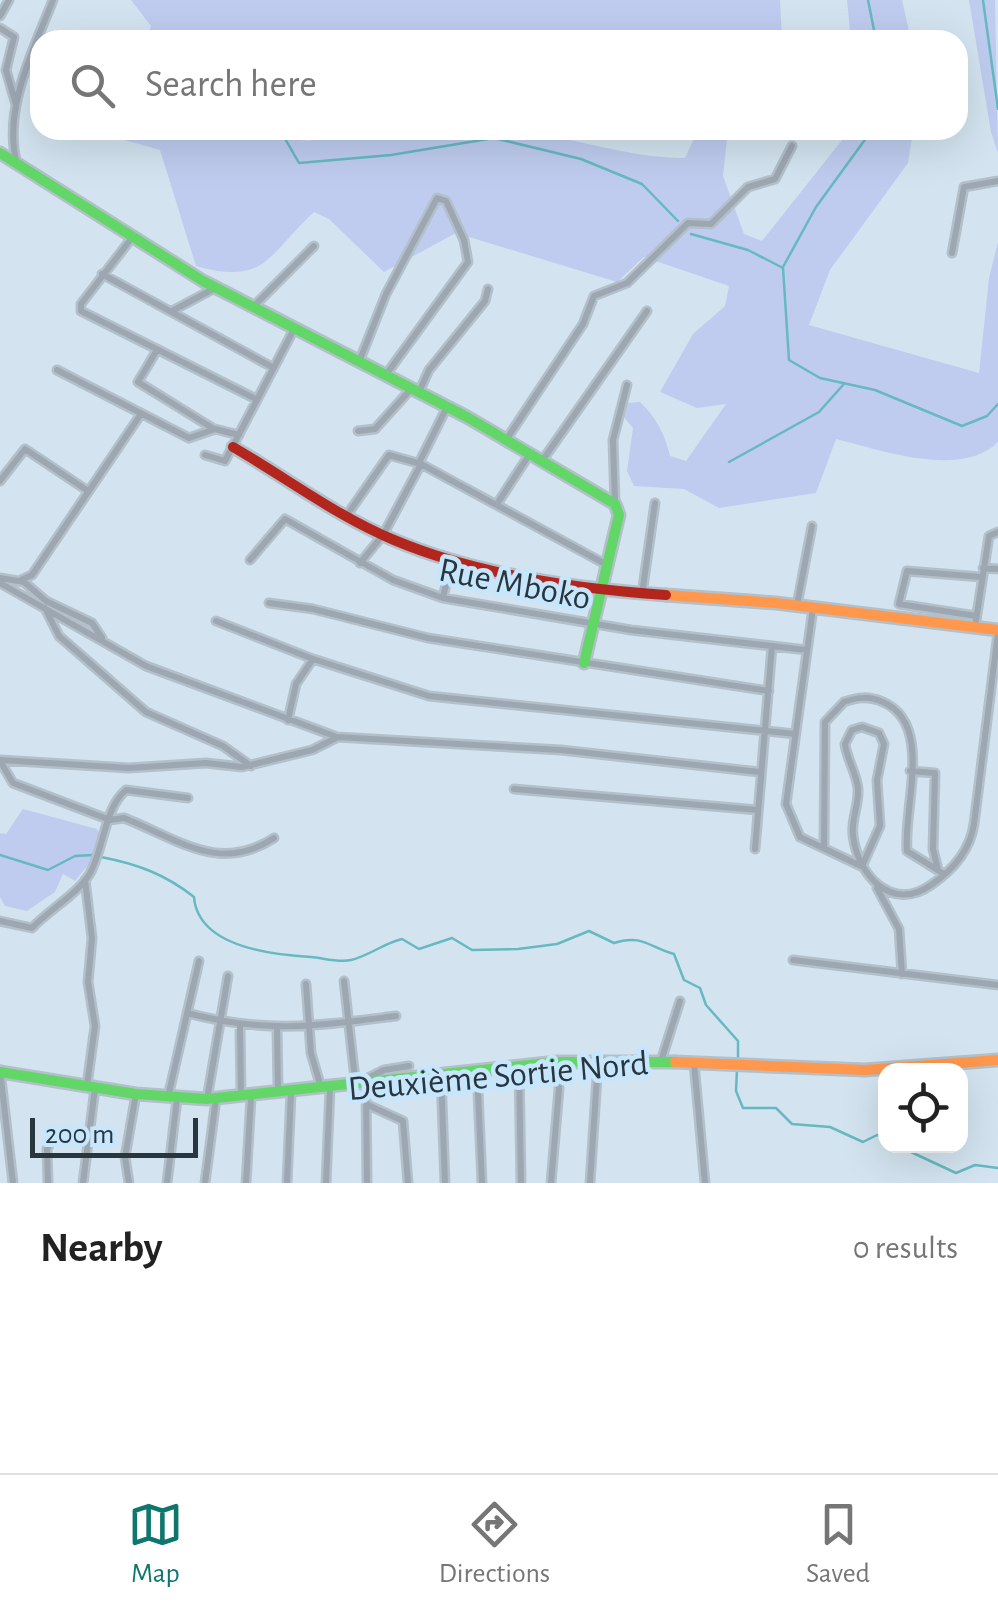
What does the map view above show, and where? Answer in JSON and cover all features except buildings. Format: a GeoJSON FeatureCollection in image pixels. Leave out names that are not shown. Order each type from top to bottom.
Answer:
{"type":"FeatureCollection","features":[{"type":"Feature","properties":{"kind":"street"},"geometry":{"type":"LineString","coordinates":[[0,16],[9,0]]}},
{"type":"Feature","properties":{"kind":"street"},"geometry":{"type":"LineString","coordinates":[[41,30],[52,0]]}},
{"type":"Feature","properties":{"kind":"street"},"geometry":{"type":"LineString","coordinates":[[0,28],[14,37],[6,70],[17,106]]}},
{"type":"Feature","properties":{"kind":"street"},"geometry":{"type":"LineString","coordinates":[[17,165],[13,143],[17,106],[30,60]]}},
{"type":"Feature","properties":{"kind":"street"},"geometry":{"type":"LineString","coordinates":[[506,441],[583,324],[594,296],[627,283],[688,223],[715,222],[748,187],[775,179],[792,146]]}},
{"type":"Feature","properties":{"kind":"street"},"geometry":{"type":"LineString","coordinates":[[0,153],[131,239],[293,331],[415,390],[615,504]]}},
{"type":"Feature","properties":{"kind":"street"},"geometry":{"type":"LineString","coordinates":[[952,253],[964,187],[998,181]]}},
{"type":"Feature","properties":{"kind":"street"},"geometry":{"type":"LineString","coordinates":[[358,363],[386,294],[438,198],[446,200],[464,240],[468,262],[385,376]]}},
{"type":"Feature","properties":{"kind":"street"},"geometry":{"type":"LineString","coordinates":[[131,239],[81,304],[81,311],[256,399]]}},
{"type":"Feature","properties":{"kind":"street"},"geometry":{"type":"LineString","coordinates":[[253,306],[314,246]]}},
{"type":"Feature","properties":{"kind":"street"},"geometry":{"type":"LineString","coordinates":[[102,274],[272,368]]}},
{"type":"Feature","properties":{"kind":"street"},"geometry":{"type":"LineString","coordinates":[[171,312],[217,286]]}},
{"type":"Feature","properties":{"kind":"street"},"geometry":{"type":"LineString","coordinates":[[358,431],[375,429],[415,390],[486,301],[488,289]]}},
{"type":"Feature","properties":{"kind":"street"},"geometry":{"type":"LineString","coordinates":[[541,462],[647,311]]}},
{"type":"Feature","properties":{"kind":"street"},"geometry":{"type":"LineString","coordinates":[[205,455],[226,461],[293,331]]}},
{"type":"Feature","properties":{"kind":"street"},"geometry":{"type":"LineString","coordinates":[[157,350],[138,382],[215,430],[239,435]]}},
{"type":"Feature","properties":{"kind":"street"},"geometry":{"type":"LineString","coordinates":[[57,370],[191,439],[215,430]]}},
{"type":"Feature","properties":{"kind":"street"},"geometry":{"type":"LineString","coordinates":[[584,663],[619,515],[615,504],[613,440],[627,385]]}},
{"type":"Feature","properties":{"kind":"street"},"geometry":{"type":"LineString","coordinates":[[360,563],[383,535],[446,409]]}},
{"type":"Feature","properties":{"kind":"street"},"geometry":{"type":"LineString","coordinates":[[0,581],[21,580],[32,574],[141,414]]}},
{"type":"Feature","properties":{"kind":"street"},"geometry":{"type":"LineString","coordinates":[[233,448],[300,483],[347,516],[383,535],[451,561],[601,590],[976,622]]}},
{"type":"Feature","properties":{"kind":"street"},"geometry":{"type":"LineString","coordinates":[[0,481],[25,449],[88,491]]}},
{"type":"Feature","properties":{"kind":"street"},"geometry":{"type":"LineString","coordinates":[[347,516],[389,455],[420,463],[607,564]]}},
{"type":"Feature","properties":{"kind":"street"},"geometry":{"type":"LineString","coordinates":[[497,504],[529,455]]}},
{"type":"Feature","properties":{"kind":"street"},"geometry":{"type":"LineString","coordinates":[[642,594],[656,502]]}},
{"type":"Feature","properties":{"kind":"street","name":"Rue Mboko"},"geometry":{"type":"LineString","coordinates":[[250,560],[283,518],[360,563],[444,598],[591,624],[807,650]]}},
{"type":"Feature","properties":{"kind":"street"},"geometry":{"type":"LineString","coordinates":[[798,605],[812,526]]}},
{"type":"Feature","properties":{"kind":"street"},"geometry":{"type":"LineString","coordinates":[[976,622],[990,536],[998,532]]}},
{"type":"Feature","properties":{"kind":"street"},"geometry":{"type":"LineString","coordinates":[[444,598],[451,561]]}},
{"type":"Feature","properties":{"kind":"street"},"geometry":{"type":"LineString","coordinates":[[983,568],[998,569]]}},
{"type":"Feature","properties":{"kind":"street"},"geometry":{"type":"LineString","coordinates":[[873,883],[905,896],[928,887],[972,836],[998,631],[900,604],[907,571],[981,577]]}},
{"type":"Feature","properties":{"kind":"street"},"geometry":{"type":"LineString","coordinates":[[21,580],[46,601],[92,624],[103,640]]}},
{"type":"Feature","properties":{"kind":"street"},"geometry":{"type":"LineString","coordinates":[[0,581],[146,666],[337,737],[561,750],[758,772]]}},
{"type":"Feature","properties":{"kind":"street"},"geometry":{"type":"LineString","coordinates":[[269,603],[313,609],[384,630],[769,691]]}},
{"type":"Feature","properties":{"kind":"street"},"geometry":{"type":"LineString","coordinates":[[45,606],[60,636],[146,712],[224,746],[251,766]]}},
{"type":"Feature","properties":{"kind":"street"},"geometry":{"type":"LineString","coordinates":[[813,608],[786,804],[800,837],[864,866]]}},
{"type":"Feature","properties":{"kind":"street"},"geometry":{"type":"LineString","coordinates":[[216,621],[313,660],[446,699],[502,700],[795,734]]}},
{"type":"Feature","properties":{"kind":"street"},"geometry":{"type":"LineString","coordinates":[[755,849],[758,772],[766,731],[772,646]]}},
{"type":"Feature","properties":{"kind":"street"},"geometry":{"type":"LineString","coordinates":[[288,720],[296,684],[313,660]]}},
{"type":"Feature","properties":{"kind":"street"},"geometry":{"type":"LineString","coordinates":[[824,848],[822,739],[828,716],[836,707],[868,698],[896,710],[911,736],[908,851],[941,872]]}},
{"type":"Feature","properties":{"kind":"street"},"geometry":{"type":"LineString","coordinates":[[864,866],[867,848],[880,826],[877,788],[884,744],[879,733],[862,727],[852,730],[845,744],[858,787],[856,846],[864,866],[899,928],[902,974]]}},
{"type":"Feature","properties":{"kind":"street"},"geometry":{"type":"LineString","coordinates":[[0,761],[129,768],[251,766],[312,750],[337,737]]}},
{"type":"Feature","properties":{"kind":"street"},"geometry":{"type":"LineString","coordinates":[[0,761],[12,783],[110,820],[124,818],[204,852],[238,856],[274,838]]}},
{"type":"Feature","properties":{"kind":"street"},"geometry":{"type":"LineString","coordinates":[[910,771],[936,773],[933,850],[941,872]]}},
{"type":"Feature","properties":{"kind":"street"},"geometry":{"type":"LineString","coordinates":[[514,789],[758,810]]}},
{"type":"Feature","properties":{"kind":"street"},"geometry":{"type":"LineString","coordinates":[[0,921],[32,928],[85,880],[98,860],[117,798],[126,790],[188,798]]}},
{"type":"Feature","properties":{"kind":"street"},"geometry":{"type":"LineString","coordinates":[[856,846],[867,848]]}},
{"type":"Feature","properties":{"kind":"street"},"geometry":{"type":"LineString","coordinates":[[83,1183],[95,1026],[88,982],[92,938],[85,880]]}},
{"type":"Feature","properties":{"kind":"street"},"geometry":{"type":"LineString","coordinates":[[793,960],[998,985]]}},
{"type":"Feature","properties":{"kind":"street"},"geometry":{"type":"LineString","coordinates":[[167,1183],[172,1098],[199,961]]}},
{"type":"Feature","properties":{"kind":"street"},"geometry":{"type":"LineString","coordinates":[[205,1183],[217,1021],[228,976]]}},
{"type":"Feature","properties":{"kind":"street"},"geometry":{"type":"LineString","coordinates":[[344,981],[347,1021],[368,1106],[366,1183]]}},
{"type":"Feature","properties":{"kind":"street"},"geometry":{"type":"LineString","coordinates":[[306,984],[309,1029],[325,1086],[326,1183]]}},
{"type":"Feature","properties":{"kind":"street"},"geometry":{"type":"LineString","coordinates":[[661,1061],[680,1001]]}},
{"type":"Feature","properties":{"kind":"street"},"geometry":{"type":"LineString","coordinates":[[187,1012],[240,1027],[309,1029],[396,1016]]}},
{"type":"Feature","properties":{"kind":"street"},"geometry":{"type":"LineString","coordinates":[[240,1027],[246,1183]]}},
{"type":"Feature","properties":{"kind":"street"},"geometry":{"type":"LineString","coordinates":[[277,1028],[278,1089]]}},
{"type":"Feature","properties":{"kind":"street"},"geometry":{"type":"LineString","coordinates":[[590,1183],[598,1060]]}},
{"type":"Feature","properties":{"kind":"street","name":"Deuxième Sortie Nord"},"geometry":{"type":"LineString","coordinates":[[0,1071],[136,1094],[211,1098],[598,1060],[866,1070],[998,1060]]}},
{"type":"Feature","properties":{"kind":"street"},"geometry":{"type":"LineString","coordinates":[[551,1183],[557,1062]]}},
{"type":"Feature","properties":{"kind":"street"},"geometry":{"type":"LineString","coordinates":[[694,1062],[705,1183]]}},
{"type":"Feature","properties":{"kind":"street"},"geometry":{"type":"LineString","coordinates":[[361,1082],[409,1066]]}},
{"type":"Feature","properties":{"kind":"street"},"geometry":{"type":"LineString","coordinates":[[519,1066],[521,1183]]}},
{"type":"Feature","properties":{"kind":"street"},"geometry":{"type":"LineString","coordinates":[[477,1069],[482,1183]]}},
{"type":"Feature","properties":{"kind":"street"},"geometry":{"type":"LineString","coordinates":[[0,1071],[13,1183]]}},
{"type":"Feature","properties":{"kind":"street"},"geometry":{"type":"LineString","coordinates":[[441,1073],[445,1183]]}},
{"type":"Feature","properties":{"kind":"street"},"geometry":{"type":"LineString","coordinates":[[241,1096],[325,1086]]}},
{"type":"Feature","properties":{"kind":"street"},"geometry":{"type":"LineString","coordinates":[[287,1183],[291,1093]]}},
{"type":"Feature","properties":{"kind":"street"},"geometry":{"type":"LineString","coordinates":[[129,1183],[125,1157],[136,1094]]}},
{"type":"Feature","properties":{"kind":"street"},"geometry":{"type":"LineString","coordinates":[[368,1106],[402,1121],[408,1183]]}},
{"type":"Feature","properties":{"kind":"street"},"geometry":{"type":"LineString","coordinates":[[48,1183],[47,1149],[54,1136]]}},
{"type":"Feature","properties":{"kind":"shaded area"},"geometry":{"type":"Polygon","coordinates":[[[131,0],[780,0],[782,30],[150,30],[151,26],[131,0]]]}},
{"type":"Feature","properties":{"kind":"shaded area"},"geometry":{"type":"Polygon","coordinates":[[[847,0],[902,0],[909,30],[850,30],[847,0]]]}},
{"type":"Feature","properties":{"kind":"shaded area"},"geometry":{"type":"Polygon","coordinates":[[[969,0],[995,0],[998,153],[991,132],[969,0]]]}},
{"type":"Feature","properties":{"kind":"shaded area"},"geometry":{"type":"Polygon","coordinates":[[[124,140],[570,140],[685,158],[693,140],[727,140],[723,176],[744,234],[762,241],[842,140],[911,140],[908,163],[830,270],[809,325],[979,373],[989,278],[998,242],[998,442],[982,453],[942,460],[897,455],[836,439],[816,493],[719,508],[684,489],[634,486],[627,471],[633,428],[622,415],[627,403],[640,402],[659,426],[670,456],[686,461],[726,404],[697,408],[660,392],[693,334],[725,306],[729,286],[644,257],[617,282],[456,233],[384,272],[329,219],[314,212],[275,253],[252,269],[238,272],[196,266],[160,150],[124,140]]]}},
{"type":"Feature","properties":{"kind":"shaded area"},"geometry":{"type":"Polygon","coordinates":[[[23,809],[97,829],[102,836],[94,858],[75,881],[63,874],[55,892],[27,911],[5,906],[0,897],[0,833],[6,834],[23,809]]]}},
{"type":"Feature","properties":{"kind":"waterway"},"geometry":{"type":"LineString","coordinates":[[868,0],[874,30]]}},
{"type":"Feature","properties":{"kind":"waterway"},"geometry":{"type":"LineString","coordinates":[[983,0],[998,109]]}},
{"type":"Feature","properties":{"kind":"waterway"},"geometry":{"type":"LineString","coordinates":[[286,140],[299,163],[391,155],[482,140]]}},
{"type":"Feature","properties":{"kind":"waterway"},"geometry":{"type":"LineString","coordinates":[[502,140],[581,159],[642,184],[678,221]]}},
{"type":"Feature","properties":{"kind":"waterway"},"geometry":{"type":"LineString","coordinates":[[783,267],[816,207],[865,140]]}},
{"type":"Feature","properties":{"kind":"waterway"},"geometry":{"type":"LineString","coordinates":[[691,234],[748,250],[783,268],[789,360],[820,378],[875,390],[962,426],[987,416],[998,404]]}},
{"type":"Feature","properties":{"kind":"waterway"},"geometry":{"type":"LineString","coordinates":[[729,462],[819,412],[843,385]]}},
{"type":"Feature","properties":{"kind":"waterway"},"geometry":{"type":"LineString","coordinates":[[0,855],[48,870],[75,856],[93,855]]}},
{"type":"Feature","properties":{"kind":"waterway"},"geometry":{"type":"LineString","coordinates":[[101,857],[139,867],[172,882],[194,897],[199,914],[223,937],[278,954],[346,961],[402,939],[419,949],[452,938],[472,950],[518,949],[557,944],[589,931],[614,943],[645,943],[674,954],[684,980],[700,988],[706,1005],[738,1041],[738,1061]]}},
{"type":"Feature","properties":{"kind":"waterway"},"geometry":{"type":"LineString","coordinates":[[737,1069],[736,1091],[743,1108],[776,1108],[792,1124],[830,1127],[863,1142],[878,1135]]}},
{"type":"Feature","properties":{"kind":"waterway"},"geometry":{"type":"LineString","coordinates":[[913,1153],[956,1173],[975,1165],[998,1168]]}},
{"type":"Feature","properties":{"kind":"traffic: fast"},"geometry":{"type":"LineString","coordinates":[[0,153],[203,281],[467,417],[615,504],[619,515],[584,663]]}},
{"type":"Feature","properties":{"kind":"traffic: fast"},"geometry":{"type":"LineString","coordinates":[[0,1072],[136,1094],[207,1099],[557,1062],[675,1062]]}},
{"type":"Feature","properties":{"kind":"traffic: slow"},"geometry":{"type":"LineString","coordinates":[[666,595],[776,603],[998,630]]}},
{"type":"Feature","properties":{"kind":"traffic: slow"},"geometry":{"type":"LineString","coordinates":[[675,1062],[865,1070],[998,1060]]}},
{"type":"Feature","properties":{"kind":"traffic: jam"},"geometry":{"type":"LineString","coordinates":[[233,447],[353,520],[426,552],[528,578],[666,595]]}}]}
